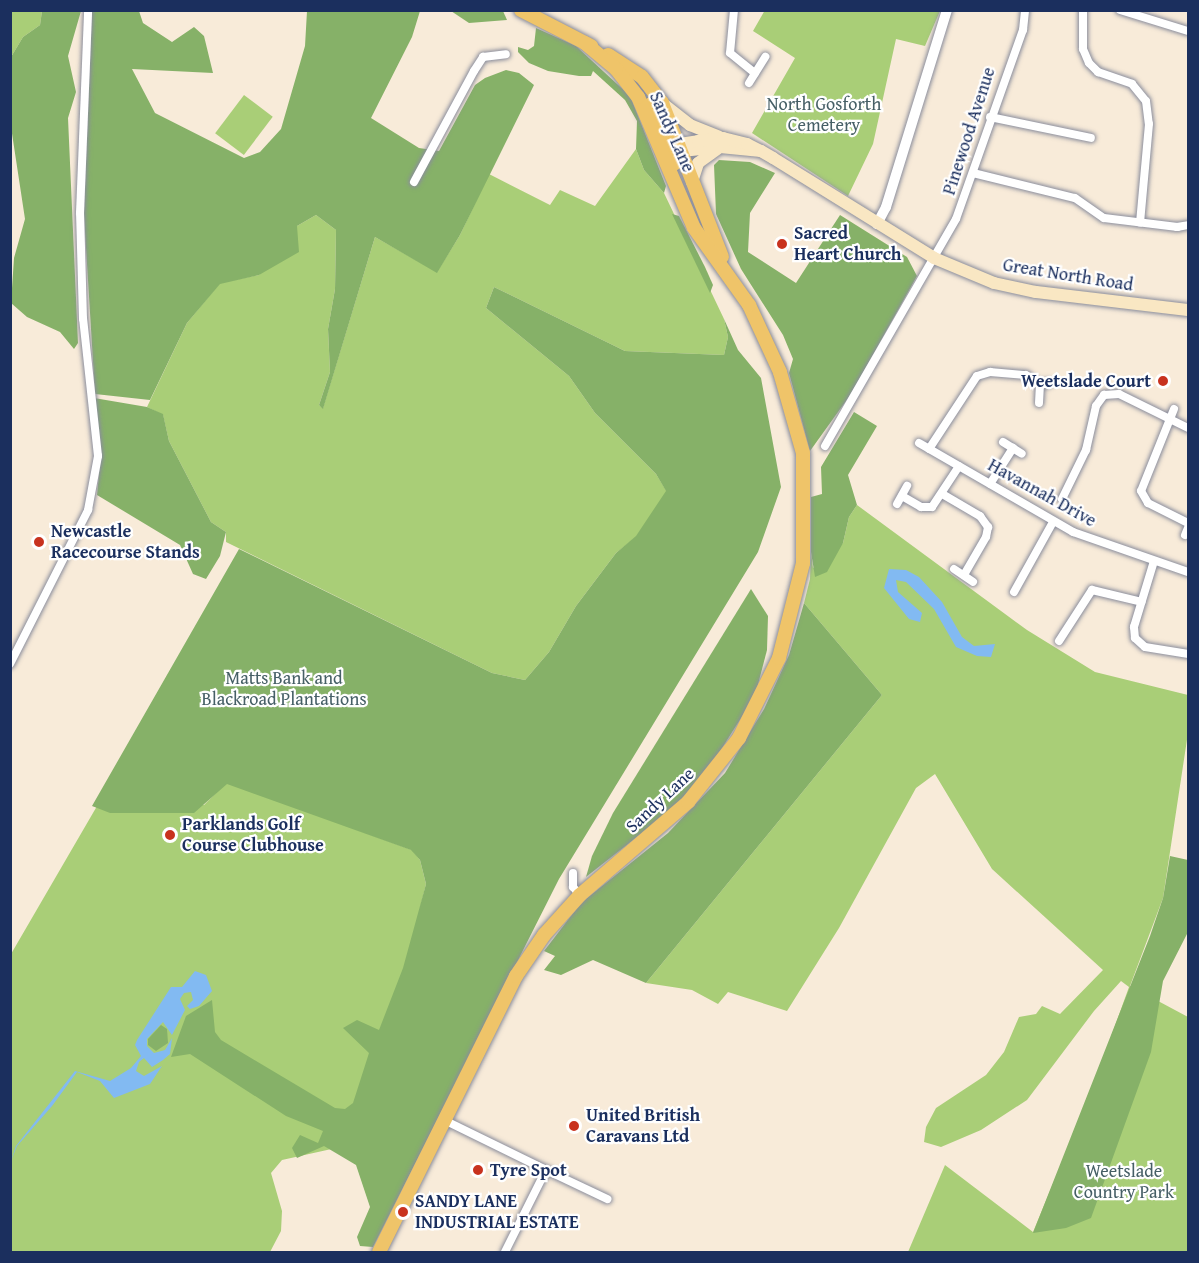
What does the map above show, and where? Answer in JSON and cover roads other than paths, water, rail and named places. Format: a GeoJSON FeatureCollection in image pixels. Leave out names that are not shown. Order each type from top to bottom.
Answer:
{"type":"FeatureCollection","features":[{"type":"Feature","properties":{"kind":"main road"},"geometry":{"type":"LineString","coordinates":[[521,10],[585,43]]}},
{"type":"Feature","properties":{"kind":"main road","name":"Sandy Lane"},"geometry":{"type":"LineString","coordinates":[[585,43],[616,69],[644,107],[690,218],[708,252],[741,294]]}},
{"type":"Feature","properties":{"kind":"main road","name":"Sandy Lane"},"geometry":{"type":"LineString","coordinates":[[379,1252],[516,976],[544,935],[580,895],[688,802],[708,781],[754,713],[780,658],[793,615],[806,528],[803,453],[780,372],[761,326],[741,294],[707,228],[662,103],[638,73],[585,43]]}},
{"type":"Feature","properties":{"kind":"main road"},"geometry":{"type":"LineString","coordinates":[[616,69],[648,99],[679,150],[690,218]]}},
{"type":"Feature","properties":{"kind":"main road","name":"Great North Road"},"geometry":{"type":"LineString","coordinates":[[662,103],[690,125],[722,143],[761,151],[934,258],[994,283],[1036,292],[1188,310]]}},
{"type":"Feature","properties":{"kind":"main road"},"geometry":{"type":"LineString","coordinates":[[679,150],[722,143]]}},
{"type":"Feature","properties":{"kind":"main road"},"geometry":{"type":"LineString","coordinates":[[692,182],[698,163],[722,143]]}},
{"type":"Feature","properties":{"kind":"street"},"geometry":{"type":"LineString","coordinates":[[10,664],[88,510],[98,456],[83,319],[80,213],[88,10]]}},
{"type":"Feature","properties":{"kind":"street"},"geometry":{"type":"LineString","coordinates":[[734,10],[730,53],[755,73]]}},
{"type":"Feature","properties":{"kind":"street"},"geometry":{"type":"LineString","coordinates":[[877,224],[886,207],[947,10]]}},
{"type":"Feature","properties":{"kind":"street","name":"Pinewood Avenue"},"geometry":{"type":"LineString","coordinates":[[934,258],[973,173],[990,117],[1023,30],[1025,10]]}},
{"type":"Feature","properties":{"kind":"street"},"geometry":{"type":"LineString","coordinates":[[1083,10],[1083,49],[1089,63],[1098,72],[1132,84],[1146,102],[1149,124],[1140,223]]}},
{"type":"Feature","properties":{"kind":"street"},"geometry":{"type":"LineString","coordinates":[[1120,10],[1154,15],[1188,31]]}},
{"type":"Feature","properties":{"kind":"street"},"geometry":{"type":"LineString","coordinates":[[414,182],[483,57],[506,54]]}},
{"type":"Feature","properties":{"kind":"street"},"geometry":{"type":"LineString","coordinates":[[749,83],[765,57]]}},
{"type":"Feature","properties":{"kind":"street"},"geometry":{"type":"LineString","coordinates":[[990,117],[1091,138]]}},
{"type":"Feature","properties":{"kind":"street"},"geometry":{"type":"LineString","coordinates":[[973,173],[1075,198],[1104,218],[1177,227],[1188,225]]}},
{"type":"Feature","properties":{"kind":"street"},"geometry":{"type":"LineString","coordinates":[[825,446],[934,258]]}},
{"type":"Feature","properties":{"kind":"street"},"geometry":{"type":"LineString","coordinates":[[929,449],[966,387],[977,376],[990,372],[1026,375],[1044,384],[1039,403]]}},
{"type":"Feature","properties":{"kind":"street"},"geometry":{"type":"LineString","coordinates":[[1062,499],[1090,440],[1096,406],[1104,395],[1119,394],[1188,428]]}},
{"type":"Feature","properties":{"kind":"street"},"geometry":{"type":"LineString","coordinates":[[1174,409],[1141,491],[1148,503],[1188,523]]}},
{"type":"Feature","properties":{"kind":"street"},"geometry":{"type":"LineString","coordinates":[[1003,442],[1022,454]]}},
{"type":"Feature","properties":{"kind":"street","name":"Havannah Drive"},"geometry":{"type":"LineString","coordinates":[[919,443],[1053,522],[1091,540],[1188,572]]}},
{"type":"Feature","properties":{"kind":"street"},"geometry":{"type":"LineString","coordinates":[[990,484],[1013,448]]}},
{"type":"Feature","properties":{"kind":"street"},"geometry":{"type":"LineString","coordinates":[[902,496],[927,508],[937,504],[959,466]]}},
{"type":"Feature","properties":{"kind":"street"},"geometry":{"type":"LineString","coordinates":[[1060,480],[1070,484]]}},
{"type":"Feature","properties":{"kind":"street"},"geometry":{"type":"LineString","coordinates":[[897,504],[907,486]]}},
{"type":"Feature","properties":{"kind":"street"},"geometry":{"type":"LineString","coordinates":[[944,495],[980,516],[988,527],[986,537],[964,575]]}},
{"type":"Feature","properties":{"kind":"street"},"geometry":{"type":"LineString","coordinates":[[1014,592],[1053,522]]}},
{"type":"Feature","properties":{"kind":"street"},"geometry":{"type":"LineString","coordinates":[[1154,561],[1134,627],[1137,641],[1145,647],[1188,654]]}},
{"type":"Feature","properties":{"kind":"street"},"geometry":{"type":"LineString","coordinates":[[954,569],[973,582]]}},
{"type":"Feature","properties":{"kind":"street"},"geometry":{"type":"LineString","coordinates":[[1013,573],[1022,578]]}},
{"type":"Feature","properties":{"kind":"street"},"geometry":{"type":"LineString","coordinates":[[1059,641],[1092,590],[1142,602]]}},
{"type":"Feature","properties":{"kind":"street"},"geometry":{"type":"LineString","coordinates":[[1057,622],[1067,628]]}},
{"type":"Feature","properties":{"kind":"street"},"geometry":{"type":"LineString","coordinates":[[1188,659],[1188,664]]}},
{"type":"Feature","properties":{"kind":"street"},"geometry":{"type":"LineString","coordinates":[[573,873],[573,887],[580,895]]}},
{"type":"Feature","properties":{"kind":"street"},"geometry":{"type":"LineString","coordinates":[[444,1120],[607,1199]]}},
{"type":"Feature","properties":{"kind":"street"},"geometry":{"type":"LineString","coordinates":[[506,1252],[546,1170]]}},
{"type":"Feature","properties":{"kind":"water"},"geometry":{"type":"Polygon","coordinates":[[[889,569],[906,570],[919,577],[942,602],[962,637],[974,646],[995,644],[991,657],[977,656],[956,647],[934,609],[906,582],[896,580],[898,592],[922,613],[920,622],[909,619],[884,588],[889,569]]]}},
{"type":"Feature","properties":{"kind":"water"},"geometry":{"type":"Polygon","coordinates":[[[195,971],[206,975],[212,991],[199,1006],[190,1009],[187,1006],[193,1000],[191,992],[184,993],[180,999],[185,1010],[172,1035],[163,1022],[147,1039],[147,1046],[154,1053],[165,1050],[172,1038],[170,1054],[163,1060],[152,1067],[144,1058],[139,1062],[136,1071],[144,1076],[162,1066],[150,1084],[114,1098],[100,1081],[77,1072],[52,1106],[17,1146],[11,1161],[16,1146],[75,1071],[110,1081],[131,1068],[141,1056],[135,1045],[137,1040],[171,987],[182,987],[195,971]]]}},
{"type":"Feature","properties":{"kind":"place","name":"Sacred Heart Church"},"geometry":{"type":"Point","coordinates":[782,244]}},
{"type":"Feature","properties":{"kind":"place","name":"Weetslade Court"},"geometry":{"type":"Point","coordinates":[1163,381]}},
{"type":"Feature","properties":{"kind":"place","name":"Newcastle Racecourse Stands"},"geometry":{"type":"Point","coordinates":[39,542]}},
{"type":"Feature","properties":{"kind":"place","name":"Parklands Golf Course Clubhouse"},"geometry":{"type":"Point","coordinates":[170,835]}},
{"type":"Feature","properties":{"kind":"place","name":"United British Caravans Ltd"},"geometry":{"type":"Point","coordinates":[574,1126]}},
{"type":"Feature","properties":{"kind":"place","name":"Tyre Spot"},"geometry":{"type":"Point","coordinates":[478,1170]}},
{"type":"Feature","properties":{"kind":"place","name":"SANDY LANE INDUSTRIAL ESTATE"},"geometry":{"type":"Point","coordinates":[403,1212]}},
{"type":"Feature","properties":{"kind":"park label","name":"North Gosforth Cemetery"},"geometry":{"type":"Point","coordinates":[824,115]}},
{"type":"Feature","properties":{"kind":"park label","name":"Matts Bank and Blackroad Plantations"},"geometry":{"type":"Point","coordinates":[284,689]}},
{"type":"Feature","properties":{"kind":"park label","name":"Weetslade Country Park"},"geometry":{"type":"Point","coordinates":[1124,1182]}}]}
